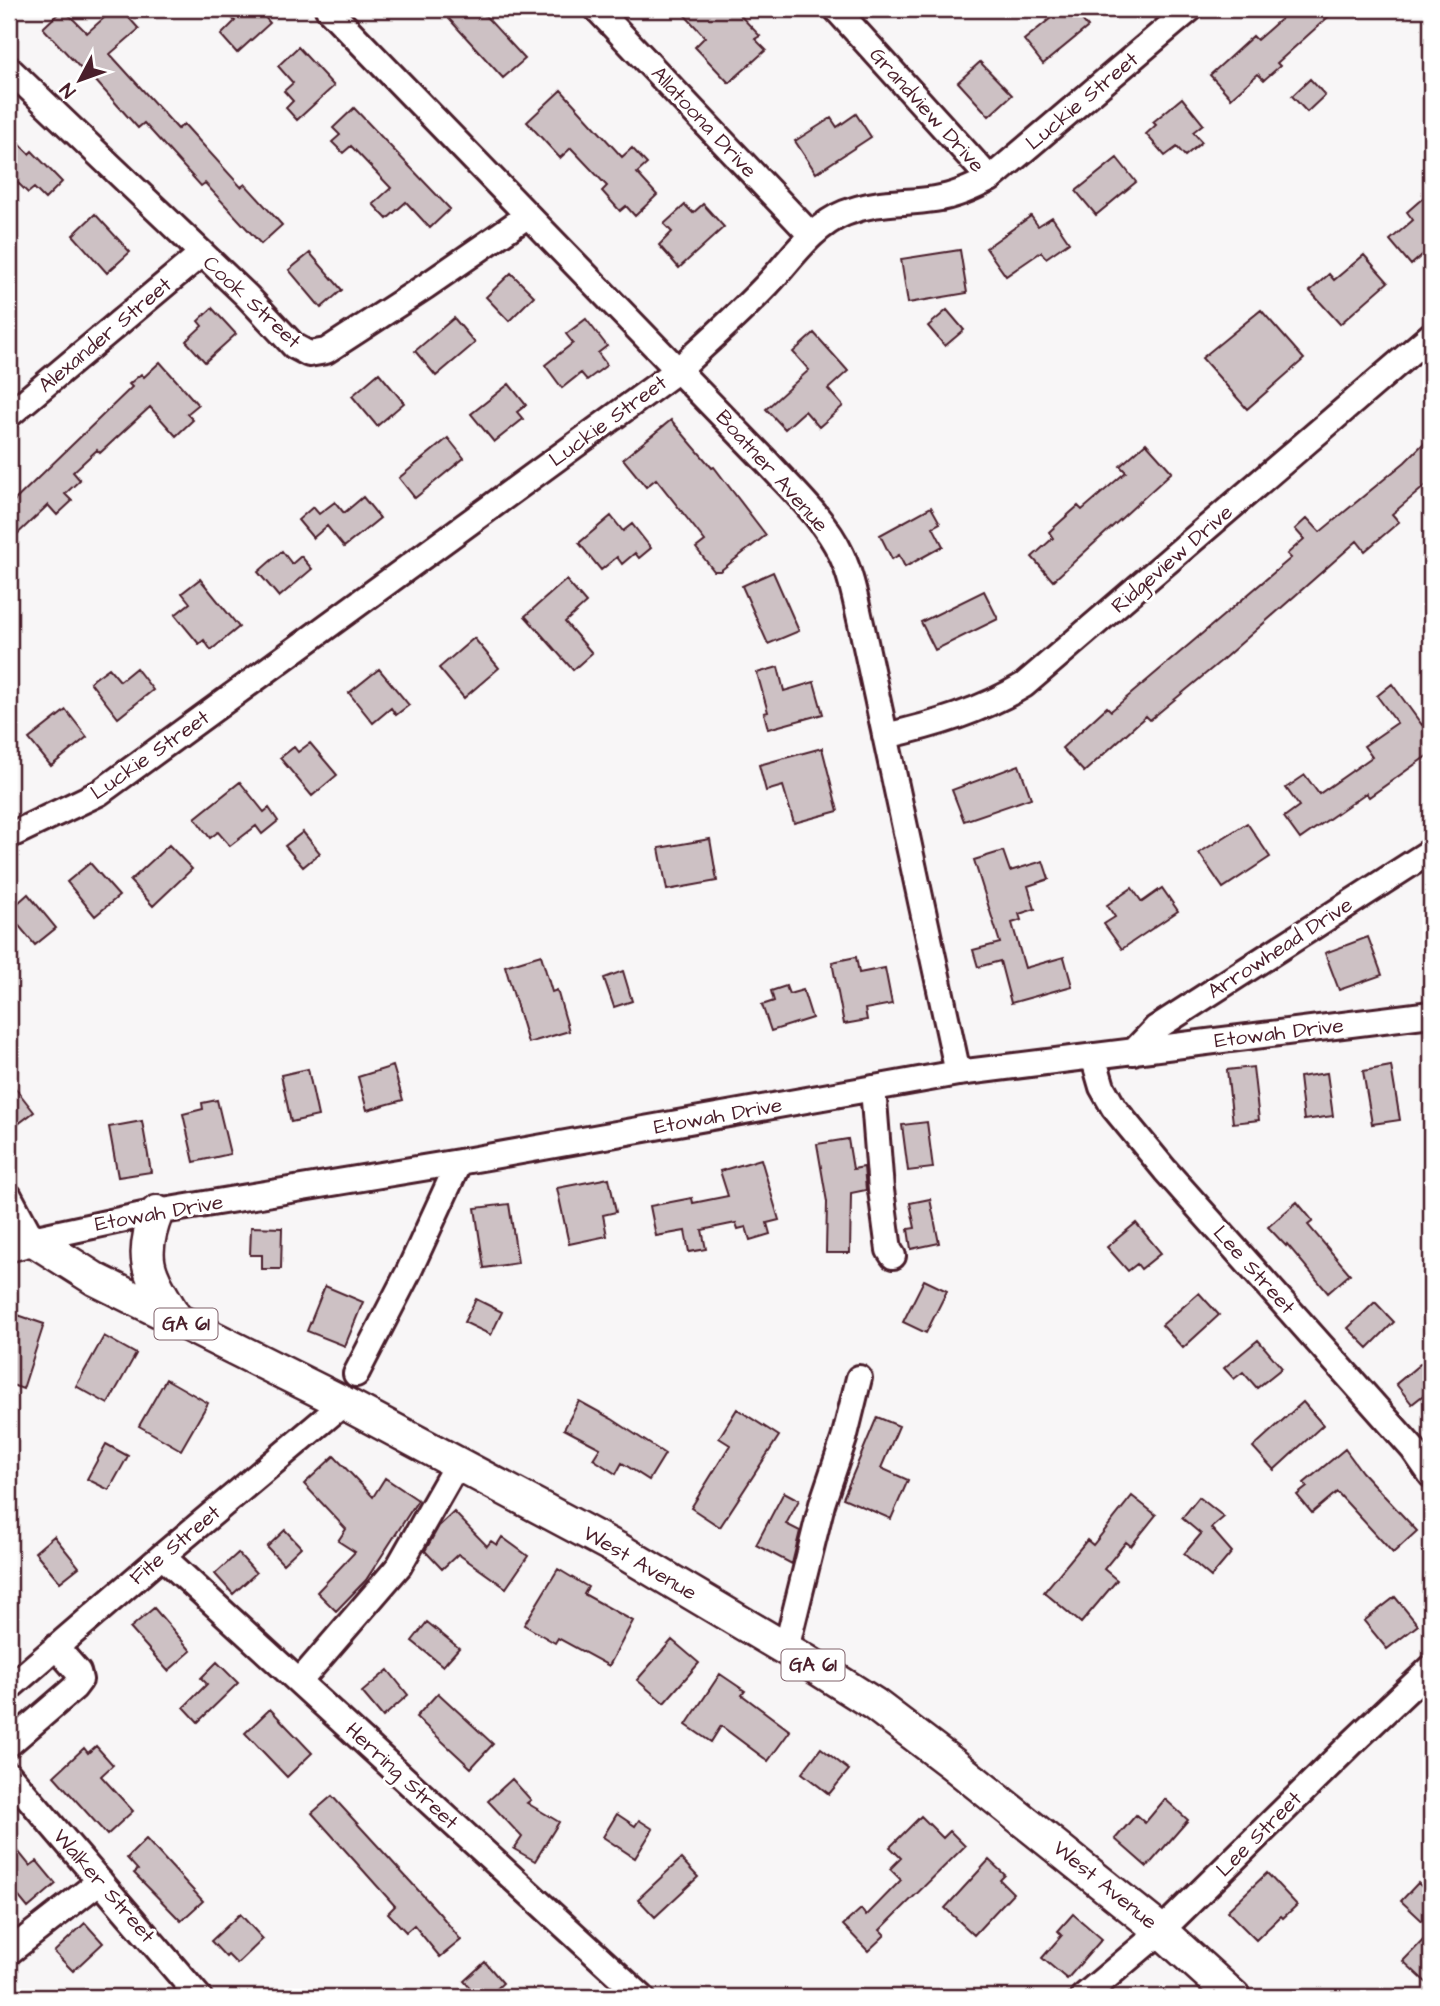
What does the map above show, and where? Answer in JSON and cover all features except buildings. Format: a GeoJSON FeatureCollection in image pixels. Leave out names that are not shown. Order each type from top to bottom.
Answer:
{"type":"FeatureCollection","features":[{"type":"Feature","properties":{"kind":"main road"},"geometry":{"type":"LineString","coordinates":[[157,1212],[150,1231],[146,1256],[155,1283],[176,1319]]}},
{"type":"Feature","properties":{"kind":"main road","name":"West Avenue"},"geometry":{"type":"LineString","coordinates":[[20,1242],[344,1403],[616,1548],[786,1649],[874,1704],[943,1756],[1161,1931],[1234,1997]]}},
{"type":"Feature","properties":{"kind":"street","name":"Boatner Avenue"},"geometry":{"type":"LineString","coordinates":[[328,9],[766,461],[835,542],[849,572],[958,1073]]}},
{"type":"Feature","properties":{"kind":"street","name":"Allatoona Drive"},"geometry":{"type":"LineString","coordinates":[[597,9],[811,235]]}},
{"type":"Feature","properties":{"kind":"street","name":"Grandview Drive"},"geometry":{"type":"LineString","coordinates":[[836,9],[990,179]]}},
{"type":"Feature","properties":{"kind":"street","name":"Luckie Street"},"geometry":{"type":"LineString","coordinates":[[9,836],[99,793],[678,370],[764,288],[811,235],[842,214],[862,207],[887,202],[938,199],[962,193],[990,179],[1190,9]]}},
{"type":"Feature","properties":{"kind":"street","name":"Cook Street"},"geometry":{"type":"LineString","coordinates":[[9,69],[247,296],[294,346],[309,354],[326,351],[527,216]]}},
{"type":"Feature","properties":{"kind":"street","name":"Alexander Street"},"geometry":{"type":"LineString","coordinates":[[9,415],[201,254]]}},
{"type":"Feature","properties":{"kind":"street","name":"Ridgeview Drive"},"geometry":{"type":"LineString","coordinates":[[885,736],[972,710],[1024,685],[1431,335]]}},
{"type":"Feature","properties":{"kind":"street","name":"Arrowhead Drive"},"geometry":{"type":"LineString","coordinates":[[1133,1052],[1156,1028],[1431,851]]}},
{"type":"Feature","properties":{"kind":"street","name":"Etowah Drive"},"geometry":{"type":"LineString","coordinates":[[20,1242],[157,1212],[459,1162],[958,1073],[1431,1014]]}},
{"type":"Feature","properties":{"kind":"street","name":"Lee Street"},"geometry":{"type":"LineString","coordinates":[[1093,1056],[1102,1087],[1123,1118],[1165,1170],[1422,1444],[1431,1475]]}},
{"type":"Feature","properties":{"kind":"street"},"geometry":{"type":"LineString","coordinates":[[873,1088],[881,1190],[888,1250],[892,1256]]}},
{"type":"Feature","properties":{"kind":"street"},"geometry":{"type":"LineString","coordinates":[[356,1374],[408,1273],[459,1162]]}},
{"type":"Feature","properties":{"kind":"street","name":"West Avenue"},"geometry":{"type":"LineString","coordinates":[[9,1196],[20,1242]]}},
{"type":"Feature","properties":{"kind":"street"},"geometry":{"type":"LineString","coordinates":[[786,1649],[822,1504],[844,1439],[859,1378]]}},
{"type":"Feature","properties":{"kind":"street","name":"Fite Street"},"geometry":{"type":"LineString","coordinates":[[9,1689],[344,1403]]}},
{"type":"Feature","properties":{"kind":"street"},"geometry":{"type":"LineString","coordinates":[[299,1682],[399,1566],[457,1464]]}},
{"type":"Feature","properties":{"kind":"street","name":"Herring Street"},"geometry":{"type":"LineString","coordinates":[[162,1556],[642,1997]]}},
{"type":"Feature","properties":{"kind":"street"},"geometry":{"type":"LineString","coordinates":[[9,1744],[74,1688],[80,1679],[78,1672],[56,1647]]}},
{"type":"Feature","properties":{"kind":"street","name":"Lee Street"},"geometry":{"type":"LineString","coordinates":[[1083,1997],[1161,1931],[1431,1668]]}},
{"type":"Feature","properties":{"kind":"street","name":"Walker Street"},"geometry":{"type":"LineString","coordinates":[[9,1775],[199,1997]]}},
{"type":"Feature","properties":{"kind":"street"},"geometry":{"type":"LineString","coordinates":[[9,1952],[100,1881]]}}]}
